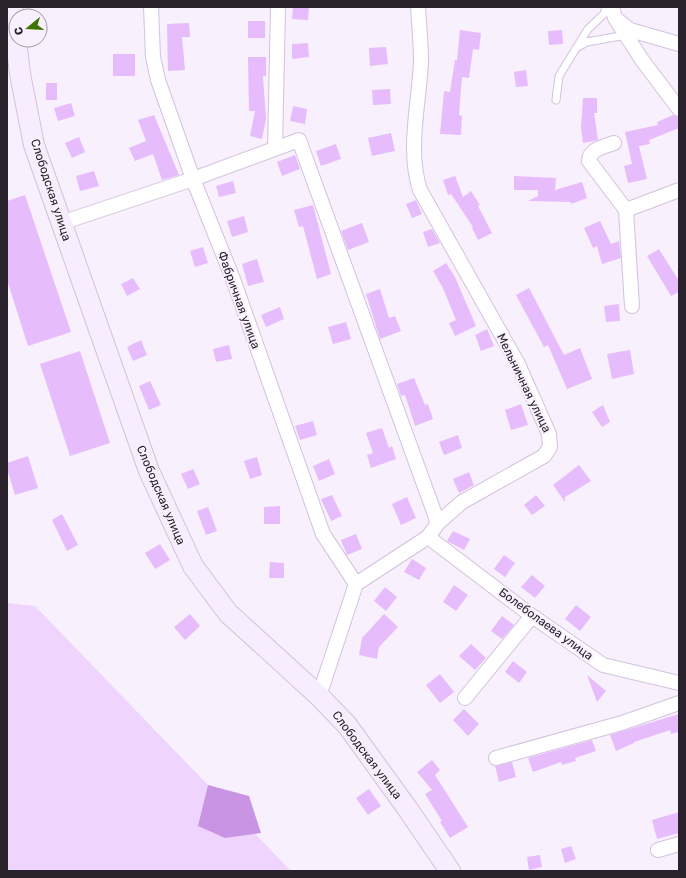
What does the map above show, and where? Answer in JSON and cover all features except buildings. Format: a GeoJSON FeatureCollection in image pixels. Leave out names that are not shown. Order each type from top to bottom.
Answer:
{"type":"FeatureCollection","features":[{"type":"Feature","properties":{"kind":"street","name":"Фабричная улица"},"geometry":{"type":"LineString","coordinates":[[150,7],[153,57],[158,80],[193,179],[233,279],[323,534],[356,584]]}},
{"type":"Feature","properties":{"kind":"street"},"geometry":{"type":"LineString","coordinates":[[275,149],[278,7]]}},
{"type":"Feature","properties":{"kind":"street","name":"Мельничная улица"},"geometry":{"type":"LineString","coordinates":[[356,584],[428,537],[438,523],[462,502],[544,456],[548,453],[551,440],[518,364],[420,190],[415,174],[414,157],[421,62],[418,7]]}},
{"type":"Feature","properties":{"kind":"street"},"geometry":{"type":"LineString","coordinates":[[614,12],[626,36],[642,60],[679,109]]}},
{"type":"Feature","properties":{"kind":"street"},"geometry":{"type":"LineString","coordinates":[[614,12],[630,30],[679,44]]}},
{"type":"Feature","properties":{"kind":"street","name":"Слободская улица"},"geometry":{"type":"LineString","coordinates":[[17,48],[20,74],[34,145],[149,471],[193,566],[228,613],[319,696],[347,725],[450,871]]}},
{"type":"Feature","properties":{"kind":"street"},"geometry":{"type":"LineString","coordinates":[[61,223],[193,179],[299,140],[438,523]]}},
{"type":"Feature","properties":{"kind":"street"},"geometry":{"type":"LineString","coordinates":[[614,143],[592,152],[589,155],[589,161],[626,210],[632,306]]}},
{"type":"Feature","properties":{"kind":"street"},"geometry":{"type":"LineString","coordinates":[[626,210],[679,190]]}},
{"type":"Feature","properties":{"kind":"street","name":"Болеболаева улица"},"geometry":{"type":"LineString","coordinates":[[428,537],[532,616],[604,665],[679,683]]}},
{"type":"Feature","properties":{"kind":"street"},"geometry":{"type":"LineString","coordinates":[[319,696],[356,584]]}},
{"type":"Feature","properties":{"kind":"street"},"geometry":{"type":"LineString","coordinates":[[465,698],[532,616]]}},
{"type":"Feature","properties":{"kind":"street"},"geometry":{"type":"LineString","coordinates":[[496,758],[622,723],[679,703]]}},
{"type":"Feature","properties":{"kind":"street"},"geometry":{"type":"LineString","coordinates":[[658,850],[679,844]]}},
{"type":"Feature","properties":{"kind":"lane"},"geometry":{"type":"LineString","coordinates":[[556,100],[559,76],[588,29],[604,14],[606,7]]}},
{"type":"Feature","properties":{"kind":"lane"},"geometry":{"type":"LineString","coordinates":[[574,50],[588,42],[626,36]]}},
{"type":"Feature","properties":{"kind":"shaded area"},"geometry":{"type":"Polygon","coordinates":[[[7,603],[35,606],[291,871],[7,871],[7,603]]]}},
{"type":"Feature","properties":{"kind":"shaded area"},"geometry":{"type":"Polygon","coordinates":[[[208,785],[249,796],[261,833],[225,838],[198,826],[208,785]]]}}]}
